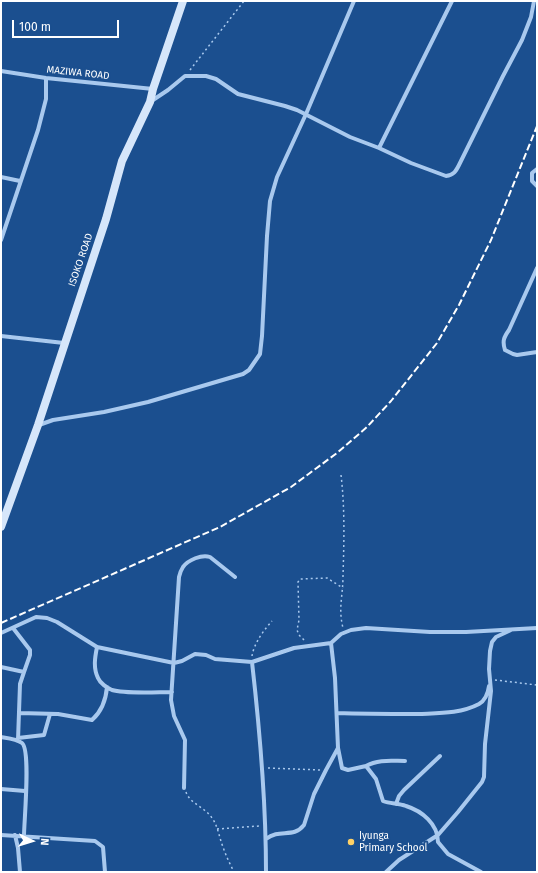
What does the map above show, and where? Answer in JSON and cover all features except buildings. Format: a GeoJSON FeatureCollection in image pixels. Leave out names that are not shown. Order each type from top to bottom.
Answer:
{"type":"FeatureCollection","features":[{"type":"Feature","properties":{"kind":"street","name":"ISOKO ROAD"},"geometry":{"type":"LineString","coordinates":[[2,525],[38,425],[106,219],[122,162],[150,102],[183,1]]}},
{"type":"Feature","properties":{"kind":"street"},"geometry":{"type":"LineString","coordinates":[[38,425],[53,420],[104,412],[148,402],[235,376],[249,370],[260,354],[270,201],[277,178],[354,1]]}},
{"type":"Feature","properties":{"kind":"street"},"geometry":{"type":"LineString","coordinates":[[379,148],[452,1]]}},
{"type":"Feature","properties":{"kind":"street"},"geometry":{"type":"LineString","coordinates":[[150,102],[185,76],[206,76],[216,79],[238,94],[286,106],[306,114],[350,137],[379,148],[411,163],[446,176],[454,174],[522,40],[531,17],[534,1]]}},
{"type":"Feature","properties":{"kind":"street","name":"MAZIWA ROAD"},"geometry":{"type":"LineString","coordinates":[[1,71],[46,78],[153,89]]}},
{"type":"Feature","properties":{"kind":"street"},"geometry":{"type":"LineString","coordinates":[[1,240],[38,130],[46,99],[46,78]]}},
{"type":"Feature","properties":{"kind":"street"},"geometry":{"type":"LineString","coordinates":[[537,168],[532,174],[532,181],[537,186]]}},
{"type":"Feature","properties":{"kind":"street"},"geometry":{"type":"LineString","coordinates":[[1,177],[20,181]]}},
{"type":"Feature","properties":{"kind":"street"},"geometry":{"type":"LineString","coordinates":[[537,268],[509,330],[503,338],[503,344],[505,350],[513,354],[537,352]]}},
{"type":"Feature","properties":{"kind":"street"},"geometry":{"type":"LineString","coordinates":[[1,336],[64,343]]}},
{"type":"Feature","properties":{"kind":"street"},"geometry":{"type":"LineString","coordinates":[[184,788],[185,740],[172,708],[178,587],[182,568],[200,556],[206,555],[210,556],[235,577]]}},
{"type":"Feature","properties":{"kind":"street"},"geometry":{"type":"LineString","coordinates":[[1,633],[36,618],[47,618],[58,622],[97,647],[174,663],[182,661],[195,654],[206,655],[216,659],[252,662],[283,651],[331,643],[344,633],[351,630],[366,628],[437,632],[537,628]]}},
{"type":"Feature","properties":{"kind":"street"},"geometry":{"type":"LineString","coordinates":[[13,628],[30,650],[30,655],[20,684],[18,713],[18,739],[22,742],[26,753],[24,836]]}},
{"type":"Feature","properties":{"kind":"street"},"geometry":{"type":"LineString","coordinates":[[386,872],[400,860],[438,835],[482,782],[484,777],[485,744],[491,691],[489,660],[492,642],[496,637],[513,629]]}},
{"type":"Feature","properties":{"kind":"street"},"geometry":{"type":"LineString","coordinates":[[331,643],[335,678],[338,748],[342,768],[348,770],[366,766],[375,762],[405,761]]}},
{"type":"Feature","properties":{"kind":"street"},"geometry":{"type":"LineString","coordinates":[[97,647],[95,661],[96,670],[98,678],[107,687],[119,691],[172,692]]}},
{"type":"Feature","properties":{"kind":"street"},"geometry":{"type":"LineString","coordinates":[[252,662],[262,768],[266,839],[266,872]]}},
{"type":"Feature","properties":{"kind":"street"},"geometry":{"type":"LineString","coordinates":[[1,667],[24,672]]}},
{"type":"Feature","properties":{"kind":"street"},"geometry":{"type":"LineString","coordinates":[[337,713],[386,714],[440,713],[456,711],[482,702],[487,694],[490,684]]}},
{"type":"Feature","properties":{"kind":"street"},"geometry":{"type":"LineString","coordinates":[[18,713],[50,714],[92,720],[106,697],[107,687]]}},
{"type":"Feature","properties":{"kind":"street"},"geometry":{"type":"LineString","coordinates":[[1,737],[18,739],[44,735],[50,714]]}},
{"type":"Feature","properties":{"kind":"street"},"geometry":{"type":"LineString","coordinates":[[266,839],[276,833],[293,833],[301,829],[304,825],[314,794],[338,748]]}},
{"type":"Feature","properties":{"kind":"street"},"geometry":{"type":"LineString","coordinates":[[396,804],[399,796],[404,790],[440,756]]}},
{"type":"Feature","properties":{"kind":"street"},"geometry":{"type":"LineString","coordinates":[[366,766],[376,779],[383,801],[406,806],[427,818],[433,824],[438,835],[438,842],[448,854],[481,872]]}},
{"type":"Feature","properties":{"kind":"street"},"geometry":{"type":"LineString","coordinates":[[1,789],[26,791]]}},
{"type":"Feature","properties":{"kind":"street"},"geometry":{"type":"LineString","coordinates":[[1,835],[95,841],[103,847],[105,872]]}},
{"type":"Feature","properties":{"kind":"street"},"geometry":{"type":"LineString","coordinates":[[15,835],[18,848],[20,872]]}},
{"type":"Feature","properties":{"kind":"path"},"geometry":{"type":"LineString","coordinates":[[185,76],[244,1]]}},
{"type":"Feature","properties":{"kind":"path"},"geometry":{"type":"LineString","coordinates":[[341,475],[344,500],[343,588],[340,603],[340,617],[344,633]]}},
{"type":"Feature","properties":{"kind":"path"},"geometry":{"type":"LineString","coordinates":[[310,646],[299,635],[297,630],[298,582],[300,579],[328,578],[343,588]]}},
{"type":"Feature","properties":{"kind":"path"},"geometry":{"type":"LineString","coordinates":[[252,662],[254,648],[264,629],[272,621]]}},
{"type":"Feature","properties":{"kind":"path"},"geometry":{"type":"LineString","coordinates":[[490,684],[497,679],[537,686]]}},
{"type":"Feature","properties":{"kind":"path"},"geometry":{"type":"LineString","coordinates":[[262,768],[326,770]]}},
{"type":"Feature","properties":{"kind":"path"},"geometry":{"type":"LineString","coordinates":[[184,788],[186,795],[206,811],[212,818],[218,829],[223,847],[234,872]]}},
{"type":"Feature","properties":{"kind":"path"},"geometry":{"type":"LineString","coordinates":[[218,829],[265,825]]}},
{"type":"Feature","properties":{"kind":"railway"},"geometry":{"type":"LineString","coordinates":[[1,623],[220,527],[291,487],[337,453],[367,427],[391,401],[437,343],[459,305],[491,240],[537,126]]}},
{"type":"Feature","properties":{"kind":"place","name":"Iyunga Primary School"},"geometry":{"type":"Point","coordinates":[351,842]}}]}
